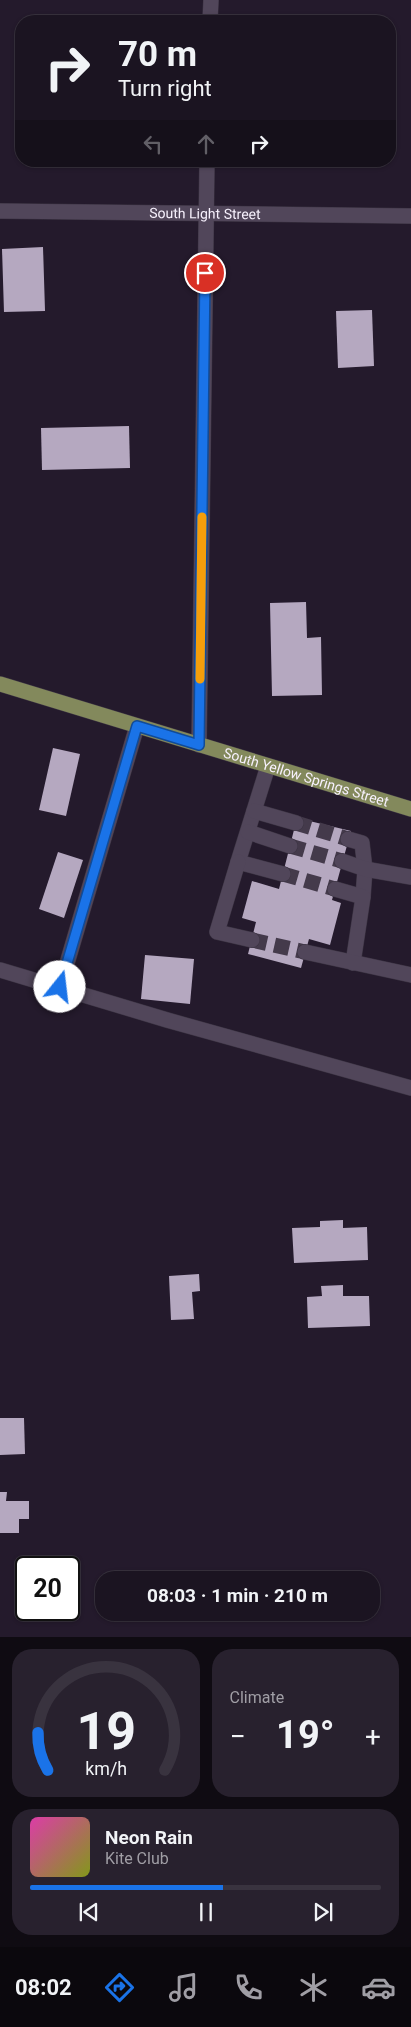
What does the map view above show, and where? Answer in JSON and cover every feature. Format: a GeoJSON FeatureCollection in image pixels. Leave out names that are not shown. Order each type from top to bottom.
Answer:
{"type":"FeatureCollection","features":[{"type":"Feature","properties":{"kind":"main road","name":"South Yellow Springs Street"},"geometry":{"type":"LineString","coordinates":[[0,684],[411,810]]}},
{"type":"Feature","properties":{"kind":"street"},"geometry":{"type":"LineString","coordinates":[[210,15],[211,0]]}},
{"type":"Feature","properties":{"kind":"street"},"geometry":{"type":"LineString","coordinates":[[199,745],[207,167]]}},
{"type":"Feature","properties":{"kind":"street","name":"South Light Street"},"geometry":{"type":"LineString","coordinates":[[0,211],[411,216]]}},
{"type":"Feature","properties":{"kind":"street"},"geometry":{"type":"LineString","coordinates":[[60,987],[137,726]]}},
{"type":"Feature","properties":{"kind":"street"},"geometry":{"type":"LineString","coordinates":[[252,940],[217,932],[268,766]]}},
{"type":"Feature","properties":{"kind":"street"},"geometry":{"type":"LineString","coordinates":[[254,811],[296,823]]}},
{"type":"Feature","properties":{"kind":"street"},"geometry":{"type":"LineString","coordinates":[[248,832],[290,846]]}},
{"type":"Feature","properties":{"kind":"street"},"geometry":{"type":"LineString","coordinates":[[348,839],[362,843],[365,869],[363,897],[353,963]]}},
{"type":"Feature","properties":{"kind":"street"},"geometry":{"type":"LineString","coordinates":[[342,861],[365,869],[411,878]]}},
{"type":"Feature","properties":{"kind":"street"},"geometry":{"type":"LineString","coordinates":[[238,862],[283,874]]}},
{"type":"Feature","properties":{"kind":"street"},"geometry":{"type":"LineString","coordinates":[[335,890],[363,897]]}},
{"type":"Feature","properties":{"kind":"street"},"geometry":{"type":"LineString","coordinates":[[305,952],[411,976]]}},
{"type":"Feature","properties":{"kind":"street"},"geometry":{"type":"LineString","coordinates":[[0,970],[167,1020],[411,1088]]}},
{"type":"Feature","properties":{"kind":"building"},"geometry":{"type":"Polygon","coordinates":[[[43,247],[45,311],[4,312],[2,249],[43,247]]]}},
{"type":"Feature","properties":{"kind":"building"},"geometry":{"type":"Polygon","coordinates":[[[372,310],[374,366],[338,368],[336,311],[372,310]]]}},
{"type":"Feature","properties":{"kind":"building"},"geometry":{"type":"Polygon","coordinates":[[[129,426],[130,468],[42,470],[41,428],[129,426]]]}},
{"type":"Feature","properties":{"kind":"building"},"geometry":{"type":"Polygon","coordinates":[[[306,602],[307,638],[321,637],[322,695],[272,696],[270,603],[306,602]]]}},
{"type":"Feature","properties":{"kind":"building"},"geometry":{"type":"Polygon","coordinates":[[[53,748],[80,754],[66,816],[39,810],[53,748]]]}},
{"type":"Feature","properties":{"kind":"building"},"geometry":{"type":"Polygon","coordinates":[[[297,818],[351,831],[332,900],[341,903],[330,945],[309,939],[301,968],[248,954],[256,922],[242,918],[252,881],[279,889],[297,818]]]}},
{"type":"Feature","properties":{"kind":"building"},"geometry":{"type":"Polygon","coordinates":[[[58,852],[83,860],[64,918],[39,909],[58,852]]]}},
{"type":"Feature","properties":{"kind":"building"},"geometry":{"type":"Polygon","coordinates":[[[145,955],[194,959],[190,1004],[141,999],[145,955]]]}},
{"type":"Feature","properties":{"kind":"building"},"geometry":{"type":"Polygon","coordinates":[[[343,1220],[343,1228],[367,1227],[368,1260],[294,1263],[292,1228],[320,1227],[320,1221],[343,1220]]]}},
{"type":"Feature","properties":{"kind":"building"},"geometry":{"type":"Polygon","coordinates":[[[199,1274],[200,1291],[192,1292],[194,1319],[171,1320],[169,1276],[199,1274]]]}},
{"type":"Feature","properties":{"kind":"building"},"geometry":{"type":"Polygon","coordinates":[[[343,1285],[343,1296],[369,1296],[370,1326],[308,1328],[307,1297],[322,1296],[321,1286],[343,1285]]]}},
{"type":"Feature","properties":{"kind":"building"},"geometry":{"type":"Polygon","coordinates":[[[0,1418],[24,1418],[25,1454],[0,1455],[0,1418]]]}},
{"type":"Feature","properties":{"kind":"building"},"geometry":{"type":"Polygon","coordinates":[[[0,1492],[7,1492],[6,1501],[29,1501],[29,1519],[19,1519],[19,1533],[0,1533],[0,1492]]]}},
{"type":"Feature","properties":{"kind":"tunnel"},"geometry":{"type":"LineString","coordinates":[[296,823],[348,839]]}},
{"type":"Feature","properties":{"kind":"tunnel"},"geometry":{"type":"LineString","coordinates":[[290,846],[342,861]]}},
{"type":"Feature","properties":{"kind":"tunnel"},"geometry":{"type":"LineString","coordinates":[[283,874],[335,889]]}},
{"type":"Feature","properties":{"kind":"tunnel"},"geometry":{"type":"LineString","coordinates":[[252,940],[305,952]]}},
{"type":"Feature","properties":{"kind":"slow traffic"},"geometry":{"type":"LineString","coordinates":[[200,679],[202,517]]}},
{"type":"Feature","properties":{"kind":"route"},"geometry":{"type":"LineString","coordinates":[[60,987],[137,726],[199,745],[205,273]]}}]}
